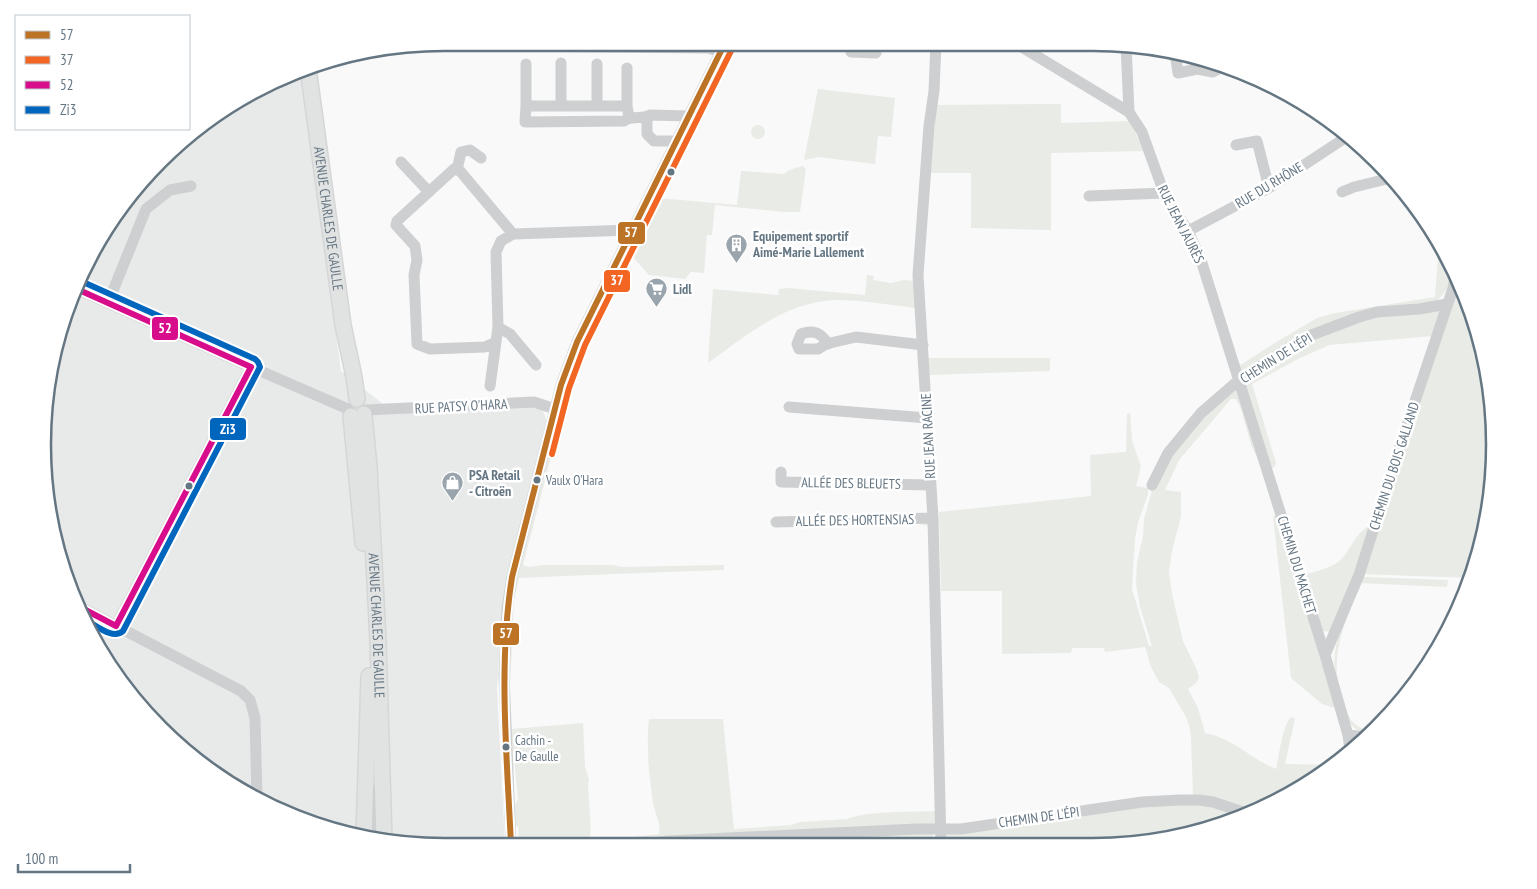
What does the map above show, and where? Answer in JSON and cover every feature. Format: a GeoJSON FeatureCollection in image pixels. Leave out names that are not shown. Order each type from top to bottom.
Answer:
{"type":"FeatureCollection","features":[{"type":"Feature","properties":{"kind":"main road","name":"AVENUE CHARLES DE GAULLE"},"geometry":{"type":"LineString","coordinates":[[309,75],[343,325],[354,377],[357,410],[370,678],[364,829]]}},
{"type":"Feature","properties":{"kind":"main road","name":"AVENUE CHARLES DE GAULLE"},"geometry":{"type":"LineString","coordinates":[[357,410],[370,467],[384,833]]}},
{"type":"Feature","properties":{"kind":"street"},"geometry":{"type":"LineString","coordinates":[[511,838],[504,675],[507,608],[512,577],[555,409],[577,342],[720,51]]}},
{"type":"Feature","properties":{"kind":"street"},"geometry":{"type":"LineString","coordinates":[[851,52],[876,51]]}},
{"type":"Feature","properties":{"kind":"street","name":"RUE JEAN RACINE"},"geometry":{"type":"LineString","coordinates":[[936,51],[918,275],[933,518],[941,838]]}},
{"type":"Feature","properties":{"kind":"street","name":"RUE JEAN JAURÈS"},"geometry":{"type":"LineString","coordinates":[[1028,51],[1129,112],[1142,132],[1164,193],[1188,231],[1201,260],[1239,380]]}},
{"type":"Feature","properties":{"kind":"street"},"geometry":{"type":"LineString","coordinates":[[1126,53],[1129,112]]}},
{"type":"Feature","properties":{"kind":"street"},"geometry":{"type":"LineString","coordinates":[[1176,61],[1178,73],[1197,69],[1215,71]]}},
{"type":"Feature","properties":{"kind":"street"},"geometry":{"type":"LineString","coordinates":[[561,63],[561,106]]}},
{"type":"Feature","properties":{"kind":"street"},"geometry":{"type":"LineString","coordinates":[[526,64],[525,122],[624,121],[628,112],[627,68]]}},
{"type":"Feature","properties":{"kind":"street"},"geometry":{"type":"LineString","coordinates":[[597,64],[597,106]]}},
{"type":"Feature","properties":{"kind":"street"},"geometry":{"type":"LineString","coordinates":[[526,106],[597,106],[647,118],[650,116],[688,116]]}},
{"type":"Feature","properties":{"kind":"street"},"geometry":{"type":"LineString","coordinates":[[647,118],[647,134],[654,141],[676,141]]}},
{"type":"Feature","properties":{"kind":"street","name":"RUE DU RHÔNE"},"geometry":{"type":"LineString","coordinates":[[1188,231],[1269,188],[1341,140]]}},
{"type":"Feature","properties":{"kind":"street"},"geometry":{"type":"LineString","coordinates":[[1236,145],[1257,141],[1269,188]]}},
{"type":"Feature","properties":{"kind":"street"},"geometry":{"type":"LineString","coordinates":[[457,170],[461,152],[470,150],[481,158]]}},
{"type":"Feature","properties":{"kind":"street"},"geometry":{"type":"LineString","coordinates":[[401,162],[428,192]]}},
{"type":"Feature","properties":{"kind":"street"},"geometry":{"type":"LineString","coordinates":[[496,342],[485,347],[430,349],[417,344],[414,274],[417,260],[415,246],[396,225],[397,221],[454,169],[460,171],[513,234]]}},
{"type":"Feature","properties":{"kind":"street"},"geometry":{"type":"LineString","coordinates":[[1342,192],[1383,180]]}},
{"type":"Feature","properties":{"kind":"street"},"geometry":{"type":"LineString","coordinates":[[108,302],[146,210],[170,190],[191,186]]}},
{"type":"Feature","properties":{"kind":"street"},"geometry":{"type":"LineString","coordinates":[[1089,196],[1164,193]]}},
{"type":"Feature","properties":{"kind":"street"},"geometry":{"type":"LineString","coordinates":[[490,386],[498,327],[496,252],[501,242],[513,234],[632,230]]}},
{"type":"Feature","properties":{"kind":"street","name":"CHEMIN DU BOIS GALLAND"},"geometry":{"type":"LineString","coordinates":[[1325,655],[1359,575],[1453,288]]}},
{"type":"Feature","properties":{"kind":"street"},"geometry":{"type":"LineString","coordinates":[[82,291],[251,367],[357,410]]}},
{"type":"Feature","properties":{"kind":"street","name":"CHEMIN DE L'ÉPI"},"geometry":{"type":"LineString","coordinates":[[1152,485],[1168,453],[1200,413],[1239,380],[1284,350],[1309,336],[1358,317],[1377,312],[1419,309],[1447,304]]}},
{"type":"Feature","properties":{"kind":"street"},"geometry":{"type":"LineString","coordinates":[[498,327],[510,334],[536,365]]}},
{"type":"Feature","properties":{"kind":"street"},"geometry":{"type":"LineString","coordinates":[[828,344],[856,337],[923,345]]}},
{"type":"Feature","properties":{"kind":"street"},"geometry":{"type":"LineString","coordinates":[[116,626],[251,367]]}},
{"type":"Feature","properties":{"kind":"street","name":"CHEMIN DU MACHET"},"geometry":{"type":"LineString","coordinates":[[1239,380],[1325,655],[1349,742]]}},
{"type":"Feature","properties":{"kind":"street","name":"RUE PATSY O'HARA"},"geometry":{"type":"LineString","coordinates":[[357,410],[534,402],[555,409]]}},
{"type":"Feature","properties":{"kind":"street"},"geometry":{"type":"LineString","coordinates":[[789,407],[927,418]]}},
{"type":"Feature","properties":{"kind":"street","name":"ALLÉE DES BLEUETS"},"geometry":{"type":"LineString","coordinates":[[781,472],[781,482],[931,485]]}},
{"type":"Feature","properties":{"kind":"street","name":"ALLÉE DES HORTENSIAS"},"geometry":{"type":"LineString","coordinates":[[776,522],[933,518]]}},
{"type":"Feature","properties":{"kind":"street"},"geometry":{"type":"LineString","coordinates":[[89,612],[241,691],[250,700],[255,718],[257,790]]}},
{"type":"Feature","properties":{"kind":"street"},"geometry":{"type":"LineString","coordinates":[[1348,735],[1357,736]]}},
{"type":"Feature","properties":{"kind":"street","name":"AVENUE CHARLES DE GAULLE"},"geometry":{"type":"LineString","coordinates":[[368,744],[373,831]]}},
{"type":"Feature","properties":{"kind":"street","name":"CHEMIN DE L'ÉPI"},"geometry":{"type":"LineString","coordinates":[[728,838],[917,829],[940,830],[1142,802],[1199,800],[1238,810]]}},
{"type":"Feature","properties":{"kind":"shaded area"},"geometry":{"type":"Polygon","coordinates":[[[302,78],[341,371],[383,404],[539,398],[548,426],[501,620],[497,690],[505,838],[419,837],[368,830],[318,817],[294,808],[248,785],[205,756],[166,723],[133,684],[104,641],[81,595],[72,571],[59,521],[52,470],[51,444],[52,419],[59,368],[72,318],[81,294],[104,248],[118,226],[166,166],[226,118],[248,104],[302,78]]]}},
{"type":"Feature","properties":{"kind":"shaded area"},"geometry":{"type":"Polygon","coordinates":[[[818,89],[895,98],[891,137],[878,136],[875,164],[818,157],[804,160],[818,89]]]}},
{"type":"Feature","properties":{"kind":"shaded area"},"geometry":{"type":"Polygon","coordinates":[[[1061,104],[1061,123],[1130,121],[1144,151],[1051,153],[1051,230],[971,228],[971,173],[931,173],[936,105],[1061,104]]]}},
{"type":"Feature","properties":{"kind":"shaded area"},"geometry":{"type":"Polygon","coordinates":[[[758,125],[763,127],[765,132],[763,137],[758,139],[753,137],[751,132],[753,127],[758,125]]]}},
{"type":"Feature","properties":{"kind":"shaded area"},"geometry":{"type":"Polygon","coordinates":[[[803,166],[806,169],[800,212],[715,205],[712,235],[707,235],[704,273],[691,272],[685,279],[649,275],[630,254],[658,198],[737,205],[741,171],[784,174],[789,170],[803,166]]]}},
{"type":"Feature","properties":{"kind":"shaded area"},"geometry":{"type":"Polygon","coordinates":[[[1438,258],[1450,281],[1442,295],[1435,302],[1380,308],[1240,375],[1237,367],[1317,318],[1335,313],[1435,297],[1438,258]]]}},
{"type":"Feature","properties":{"kind":"shaded area"},"geometry":{"type":"Polygon","coordinates":[[[867,275],[874,276],[873,280],[891,283],[904,280],[915,281],[916,308],[837,300],[801,306],[768,321],[708,363],[713,289],[778,295],[779,289],[788,288],[865,295],[867,275]]]}},
{"type":"Feature","properties":{"kind":"shaded area"},"geometry":{"type":"Polygon","coordinates":[[[1455,291],[1465,318],[1478,368],[1485,419],[1486,444],[1485,470],[1478,521],[1465,571],[1462,578],[1361,574],[1455,291]]]}},
{"type":"Feature","properties":{"kind":"shaded area"},"geometry":{"type":"Polygon","coordinates":[[[1440,310],[1433,336],[1329,345],[1296,360],[1252,384],[1276,463],[1274,468],[1271,467],[1244,382],[1302,342],[1381,315],[1440,310]]]}},
{"type":"Feature","properties":{"kind":"shaded area"},"geometry":{"type":"Polygon","coordinates":[[[928,358],[1050,358],[1050,371],[929,375],[928,358]]]}},
{"type":"Feature","properties":{"kind":"shaded area"},"geometry":{"type":"Polygon","coordinates":[[[568,380],[571,381],[523,565],[529,567],[544,565],[613,565],[621,567],[724,565],[724,570],[519,578],[514,600],[510,688],[510,621],[514,591],[568,380]]]}},
{"type":"Feature","properties":{"kind":"shaded area"},"geometry":{"type":"Polygon","coordinates":[[[1235,386],[1268,479],[1335,708],[1322,704],[1291,678],[1273,516],[1277,515],[1264,472],[1251,445],[1241,409],[1236,399],[1231,399],[1179,460],[1165,490],[1181,492],[1181,516],[1172,551],[1169,573],[1183,641],[1199,678],[1188,689],[1198,708],[1205,733],[1234,744],[1266,765],[1276,769],[1284,733],[1291,717],[1295,719],[1285,764],[1320,765],[1289,785],[1241,809],[1193,796],[1189,725],[1169,688],[1159,682],[1151,667],[1145,647],[1105,652],[1104,648],[1072,648],[1071,653],[1002,654],[1002,591],[941,591],[939,512],[1091,496],[1090,455],[1126,452],[1127,414],[1130,413],[1132,441],[1141,466],[1136,486],[1148,488],[1148,494],[1135,538],[1132,589],[1149,646],[1152,646],[1140,607],[1136,584],[1137,562],[1143,537],[1144,519],[1152,490],[1171,450],[1235,386]]]}},
{"type":"Feature","properties":{"kind":"shaded area"},"geometry":{"type":"Polygon","coordinates":[[[929,522],[930,530],[926,525],[914,523],[761,525],[929,522]]]}},
{"type":"Feature","properties":{"kind":"shaded area"},"geometry":{"type":"Polygon","coordinates":[[[1369,526],[1371,530],[1331,632],[1323,631],[1303,575],[1325,569],[1337,563],[1363,530],[1369,526]]]}},
{"type":"Feature","properties":{"kind":"shaded area"},"geometry":{"type":"Polygon","coordinates":[[[930,533],[939,811],[936,824],[694,838],[625,838],[659,834],[658,818],[653,803],[649,772],[649,719],[723,719],[734,829],[848,819],[855,816],[877,813],[935,811],[930,533]]]}},
{"type":"Feature","properties":{"kind":"shaded area"},"geometry":{"type":"Polygon","coordinates":[[[1360,578],[1448,580],[1447,587],[1360,583],[1340,641],[1337,671],[1347,714],[1356,725],[1364,729],[1361,732],[1355,729],[1346,717],[1337,688],[1335,671],[1337,641],[1341,626],[1360,578]]]}},
{"type":"Feature","properties":{"kind":"shaded area"},"geometry":{"type":"Polygon","coordinates":[[[583,723],[585,767],[589,780],[591,829],[590,838],[519,838],[515,812],[515,805],[518,799],[511,729],[583,723]]]}},
{"type":"Feature","properties":{"kind":"shaded area"},"geometry":{"type":"Polygon","coordinates":[[[1201,804],[1232,812],[1169,830],[1118,837],[946,838],[946,835],[952,831],[1137,805],[1201,804]]]}},
{"type":"Feature","properties":{"kind":"shaded area"},"geometry":{"type":"Polygon","coordinates":[[[888,832],[932,834],[934,838],[816,838],[888,832]]]}},
{"type":"Feature","properties":{"kind":"transit line","name":"57"},"geometry":{"type":"LineString","coordinates":[[511,838],[504,677],[508,610],[512,577],[561,385],[577,342],[721,51]]}},
{"type":"Feature","properties":{"kind":"transit line","name":"37"},"geometry":{"type":"LineString","coordinates":[[552,454],[569,388],[585,345],[731,51]]}},
{"type":"Feature","properties":{"kind":"transit line","name":"Zi3"},"geometry":{"type":"LineString","coordinates":[[86,283],[255,359],[260,367],[123,631],[115,634],[97,627]]}},
{"type":"Feature","properties":{"kind":"transit line","name":"52"},"geometry":{"type":"LineString","coordinates":[[82,291],[251,367]]}},
{"type":"Feature","properties":{"kind":"transit line","name":"52"},"geometry":{"type":"LineString","coordinates":[[116,626],[251,367]]}},
{"type":"Feature","properties":{"kind":"transit line","name":"52"},"geometry":{"type":"LineString","coordinates":[[89,612],[116,626]]}},
{"type":"Feature","properties":{"kind":"place","name":"Equipement sportif Aimé-Marie Lallement"},"geometry":{"type":"Point","coordinates":[737,263]}},
{"type":"Feature","properties":{"kind":"place","name":"Lidl"},"geometry":{"type":"Point","coordinates":[657,308]}},
{"type":"Feature","properties":{"kind":"place","name":"Vaulx O'Hara"},"geometry":{"type":"Point","coordinates":[537,480]}},
{"type":"Feature","properties":{"kind":"place","name":"PSA Retail - Citroën"},"geometry":{"type":"Point","coordinates":[453,502]}},
{"type":"Feature","properties":{"kind":"place","name":"Cachin - De Gaulle"},"geometry":{"type":"Point","coordinates":[506,747]}}]}
